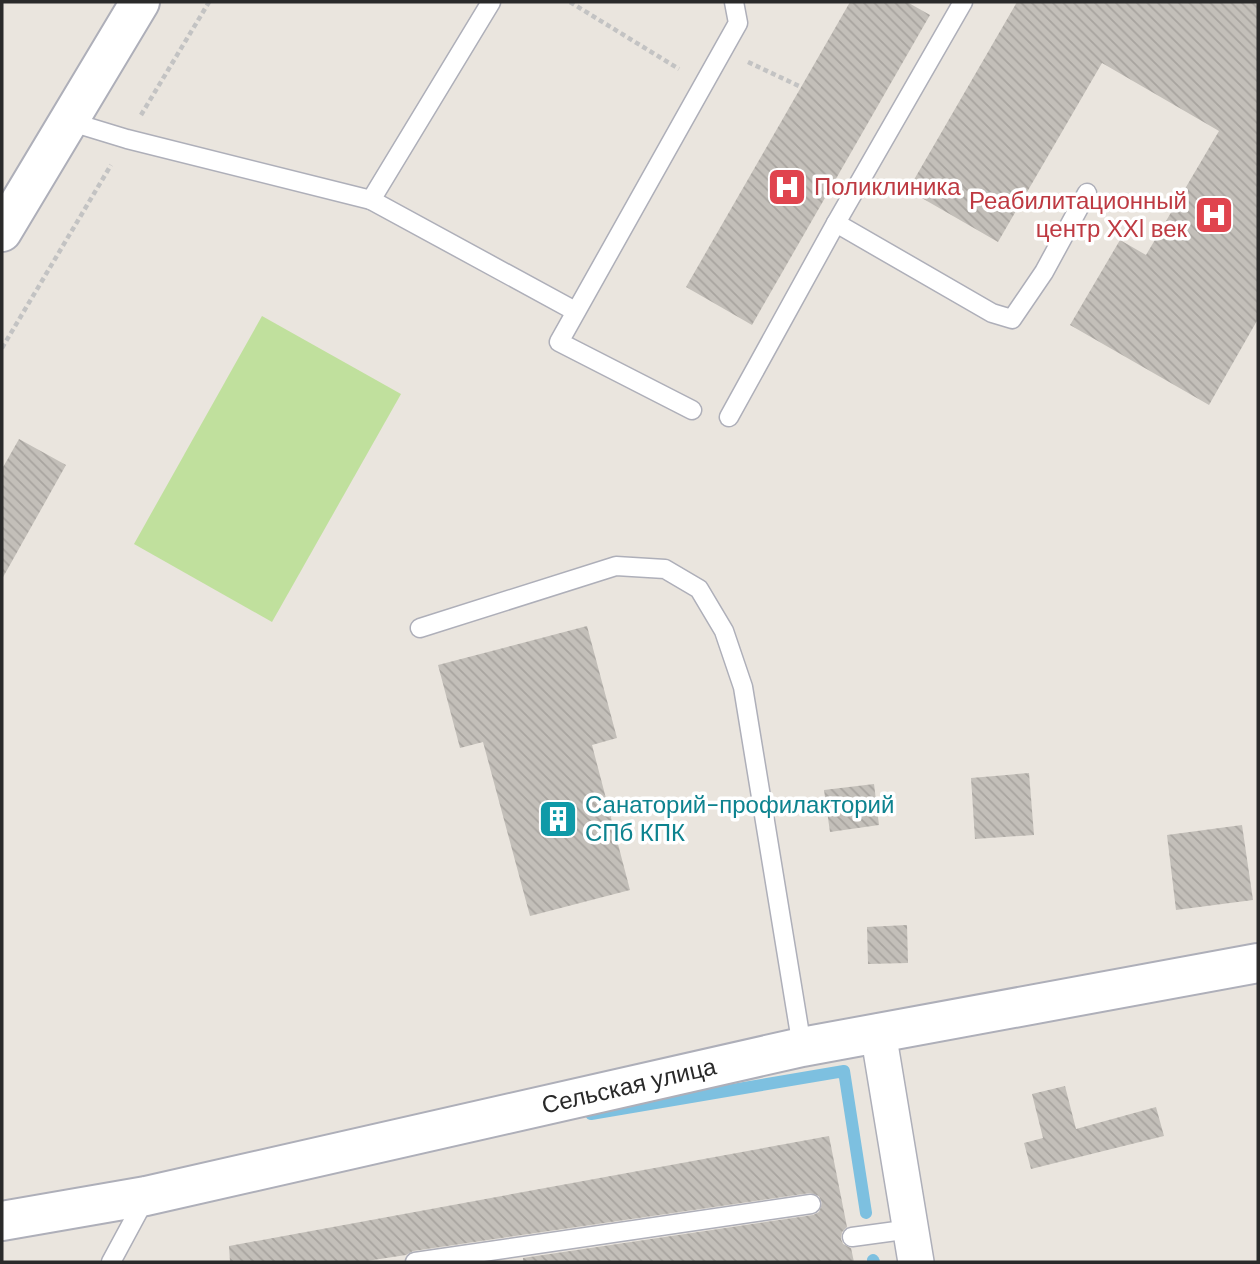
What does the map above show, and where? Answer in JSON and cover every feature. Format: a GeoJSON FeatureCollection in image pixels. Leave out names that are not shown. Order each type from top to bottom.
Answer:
{"type":"FeatureCollection","features":[{"type":"Feature","properties":{"kind":"street"},"geometry":{"type":"LineString","coordinates":[[2,232],[140,2]]}},
{"type":"Feature","properties":{"kind":"street","name":"Сельская улица"},"geometry":{"type":"LineString","coordinates":[[2,1221],[146,1196],[802,1047],[1258,963]]}},
{"type":"Feature","properties":{"kind":"street"},"geometry":{"type":"LineString","coordinates":[[878,1032],[914,1246]]}},
{"type":"Feature","properties":{"kind":"lane"},"geometry":{"type":"LineString","coordinates":[[371,200],[492,2]]}},
{"type":"Feature","properties":{"kind":"lane"},"geometry":{"type":"LineString","coordinates":[[692,410],[559,342],[738,23],[734,2]]}},
{"type":"Feature","properties":{"kind":"lane"},"geometry":{"type":"LineString","coordinates":[[729,417],[963,2]]}},
{"type":"Feature","properties":{"kind":"lane"},"geometry":{"type":"LineString","coordinates":[[68,121],[127,139],[371,200],[575,311]]}},
{"type":"Feature","properties":{"kind":"lane"},"geometry":{"type":"LineString","coordinates":[[836,223],[992,313],[1012,319],[1044,272],[1087,193]]}},
{"type":"Feature","properties":{"kind":"lane"},"geometry":{"type":"LineString","coordinates":[[420,628],[616,566],[665,569],[699,589],[724,631],[743,687],[802,1047]]}},
{"type":"Feature","properties":{"kind":"lane"},"geometry":{"type":"LineString","coordinates":[[111,1262],[146,1196]]}},
{"type":"Feature","properties":{"kind":"lane"},"geometry":{"type":"LineString","coordinates":[[415,1262],[811,1204]]}},
{"type":"Feature","properties":{"kind":"lane"},"geometry":{"type":"LineString","coordinates":[[852,1237],[914,1246]]}},
{"type":"Feature","properties":{"kind":"path"},"geometry":{"type":"LineString","coordinates":[[2,348],[209,2]]}},
{"type":"Feature","properties":{"kind":"path"},"geometry":{"type":"LineString","coordinates":[[570,2],[703,84]]}},
{"type":"Feature","properties":{"kind":"green space"},"geometry":{"type":"Polygon","coordinates":[[[262,316],[401,394],[272,622],[134,544],[262,316]]]}},
{"type":"Feature","properties":{"kind":"building","name":"Поликлиника"},"geometry":{"type":"Polygon","coordinates":[[[850,2],[907,2],[930,15],[752,325],[686,287],[850,2]]]}},
{"type":"Feature","properties":{"kind":"building","name":"Реабилитационный центр ХХI век"},"geometry":{"type":"Polygon","coordinates":[[[1017,2],[1258,2],[1258,319],[1209,405],[1070,325],[1120,240],[1146,255],[1219,131],[1102,63],[998,242],[908,190],[1017,2]]]}},
{"type":"Feature","properties":{"kind":"building"},"geometry":{"type":"Polygon","coordinates":[[[19,439],[66,465],[2,579],[2,469],[19,439]]]}},
{"type":"Feature","properties":{"kind":"building","name":"Санаторий-профилакторий СПб КПК"},"geometry":{"type":"Polygon","coordinates":[[[587,626],[617,738],[592,745],[630,890],[530,916],[483,742],[460,748],[438,665],[587,626]]]}},
{"type":"Feature","properties":{"kind":"building"},"geometry":{"type":"Polygon","coordinates":[[[1029,773],[1034,835],[975,839],[971,778],[1029,773]]]}},
{"type":"Feature","properties":{"kind":"building"},"geometry":{"type":"Polygon","coordinates":[[[874,784],[879,825],[830,832],[824,790],[874,784]]]}},
{"type":"Feature","properties":{"kind":"building"},"geometry":{"type":"Polygon","coordinates":[[[1242,825],[1253,900],[1176,910],[1167,835],[1242,825]]]}},
{"type":"Feature","properties":{"kind":"building"},"geometry":{"type":"Polygon","coordinates":[[[907,925],[908,963],[868,964],[867,927],[907,925]]]}},
{"type":"Feature","properties":{"kind":"building"},"geometry":{"type":"Polygon","coordinates":[[[1065,1086],[1076,1129],[1156,1107],[1164,1136],[1031,1169],[1024,1143],[1043,1138],[1032,1094],[1065,1086]]]}},
{"type":"Feature","properties":{"kind":"building"},"geometry":{"type":"Polygon","coordinates":[[[829,1136],[847,1227],[842,1232],[841,1239],[843,1244],[851,1248],[854,1262],[523,1262],[523,1258],[813,1215],[819,1212],[822,1203],[819,1196],[810,1193],[413,1251],[406,1255],[360,1262],[230,1262],[229,1246],[829,1136]]]}},
{"type":"Feature","properties":{"kind":"waterway"},"geometry":{"type":"LineString","coordinates":[[591,1114],[844,1071],[866,1213]]}},
{"type":"Feature","properties":{"kind":"place","name":"Поликлиника"},"geometry":{"type":"Point","coordinates":[787,187]}},
{"type":"Feature","properties":{"kind":"place","name":"Реабилитационный центр ХХI век"},"geometry":{"type":"Point","coordinates":[1214,215]}},
{"type":"Feature","properties":{"kind":"place","name":"Санаторий-профилакторий СПб КПК"},"geometry":{"type":"Point","coordinates":[558,819]}}]}
